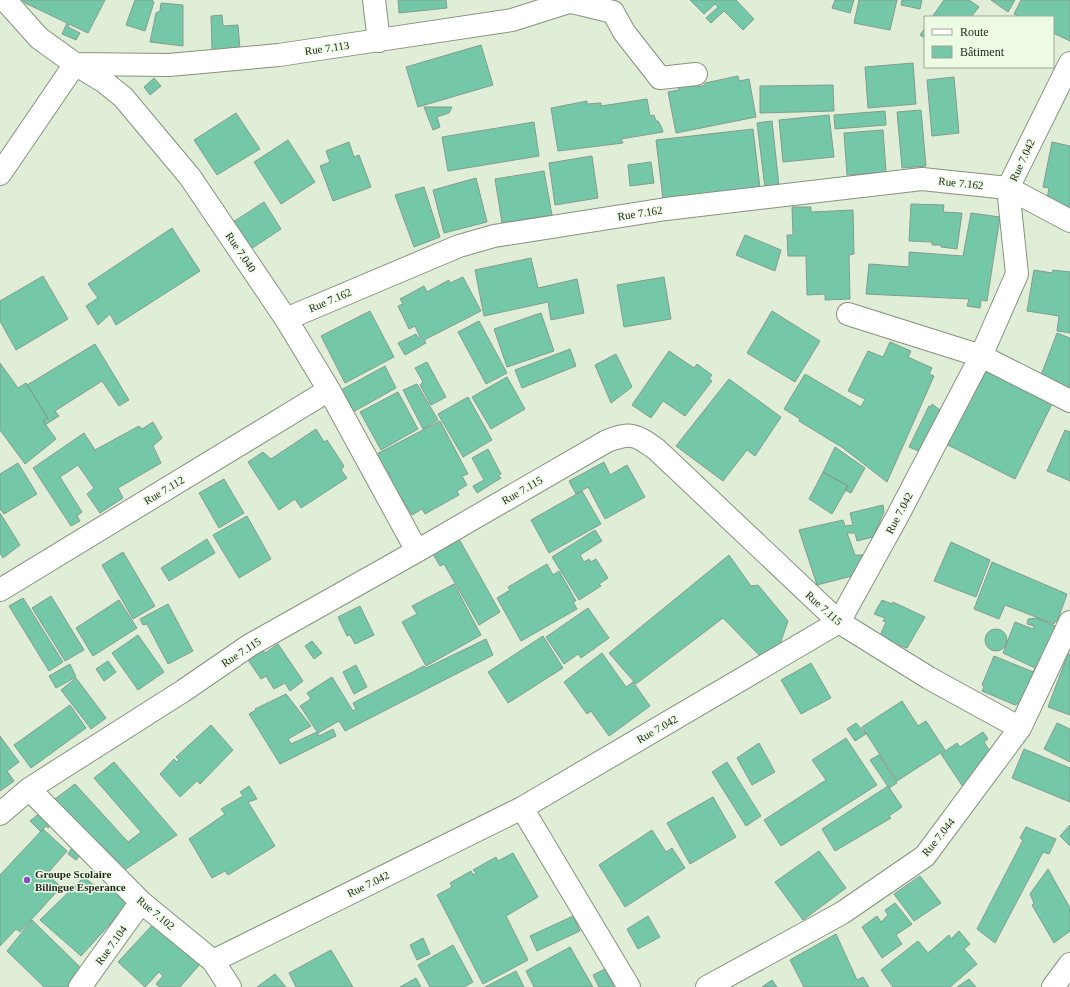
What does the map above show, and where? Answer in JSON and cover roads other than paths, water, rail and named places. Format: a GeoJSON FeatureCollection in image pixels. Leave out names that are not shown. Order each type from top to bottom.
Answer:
{"type":"FeatureCollection","features":[{"type":"Feature","properties":{"kind":"street","name":"Rue 7.040"},"geometry":{"type":"LineString","coordinates":[[5,0],[38,38],[74,64],[108,85],[123,97],[190,176],[286,318],[328,390],[417,552]]}},
{"type":"Feature","properties":{"kind":"street"},"geometry":{"type":"LineString","coordinates":[[374,0],[379,41]]}},
{"type":"Feature","properties":{"kind":"street","name":"Rue 7.113"},"geometry":{"type":"LineString","coordinates":[[74,64],[169,65],[278,56],[512,20],[574,1]]}},
{"type":"Feature","properties":{"kind":"street"},"geometry":{"type":"LineString","coordinates":[[574,1],[613,12],[624,32],[660,78],[696,74]]}},
{"type":"Feature","properties":{"kind":"street","name":"Rue 7.042"},"geometry":{"type":"LineString","coordinates":[[214,961],[522,808],[839,622],[897,517],[981,356],[1017,274],[1008,188],[1070,63]]}},
{"type":"Feature","properties":{"kind":"street"},"geometry":{"type":"LineString","coordinates":[[0,174],[74,64]]}},
{"type":"Feature","properties":{"kind":"street","name":"Rue 7.162"},"geometry":{"type":"LineString","coordinates":[[286,318],[459,246],[494,236],[666,209],[922,179],[1008,188]]}},
{"type":"Feature","properties":{"kind":"street"},"geometry":{"type":"LineString","coordinates":[[1008,188],[1070,221]]}},
{"type":"Feature","properties":{"kind":"street"},"geometry":{"type":"LineString","coordinates":[[848,314],[981,356],[1070,401]]}},
{"type":"Feature","properties":{"kind":"street","name":"Rue 7.112"},"geometry":{"type":"LineString","coordinates":[[0,590],[328,390]]}},
{"type":"Feature","properties":{"kind":"street","name":"Rue 7.115"},"geometry":{"type":"LineString","coordinates":[[0,814],[29,789],[184,691],[250,645],[417,552],[607,441],[624,435],[640,437],[656,449],[839,622],[929,678],[1020,728]]}},
{"type":"Feature","properties":{"kind":"street","name":"Rue 7.044"},"geometry":{"type":"LineString","coordinates":[[707,987],[842,913],[925,856],[1020,728],[1070,622]]}},
{"type":"Feature","properties":{"kind":"street","name":"Rue 7.102"},"geometry":{"type":"LineString","coordinates":[[29,789],[141,902],[214,961],[230,987]]}},
{"type":"Feature","properties":{"kind":"street"},"geometry":{"type":"LineString","coordinates":[[522,808],[629,987]]}},
{"type":"Feature","properties":{"kind":"street","name":"Rue 7.104"},"geometry":{"type":"LineString","coordinates":[[80,987],[141,902]]}},
{"type":"Feature","properties":{"kind":"street"},"geometry":{"type":"LineString","coordinates":[[1053,987],[1070,964]]}},
{"type":"Feature","properties":{"kind":"place","name":"Groupe Scolaire Bilingue Esperance"},"geometry":{"type":"Point","coordinates":[27,880]}}]}
